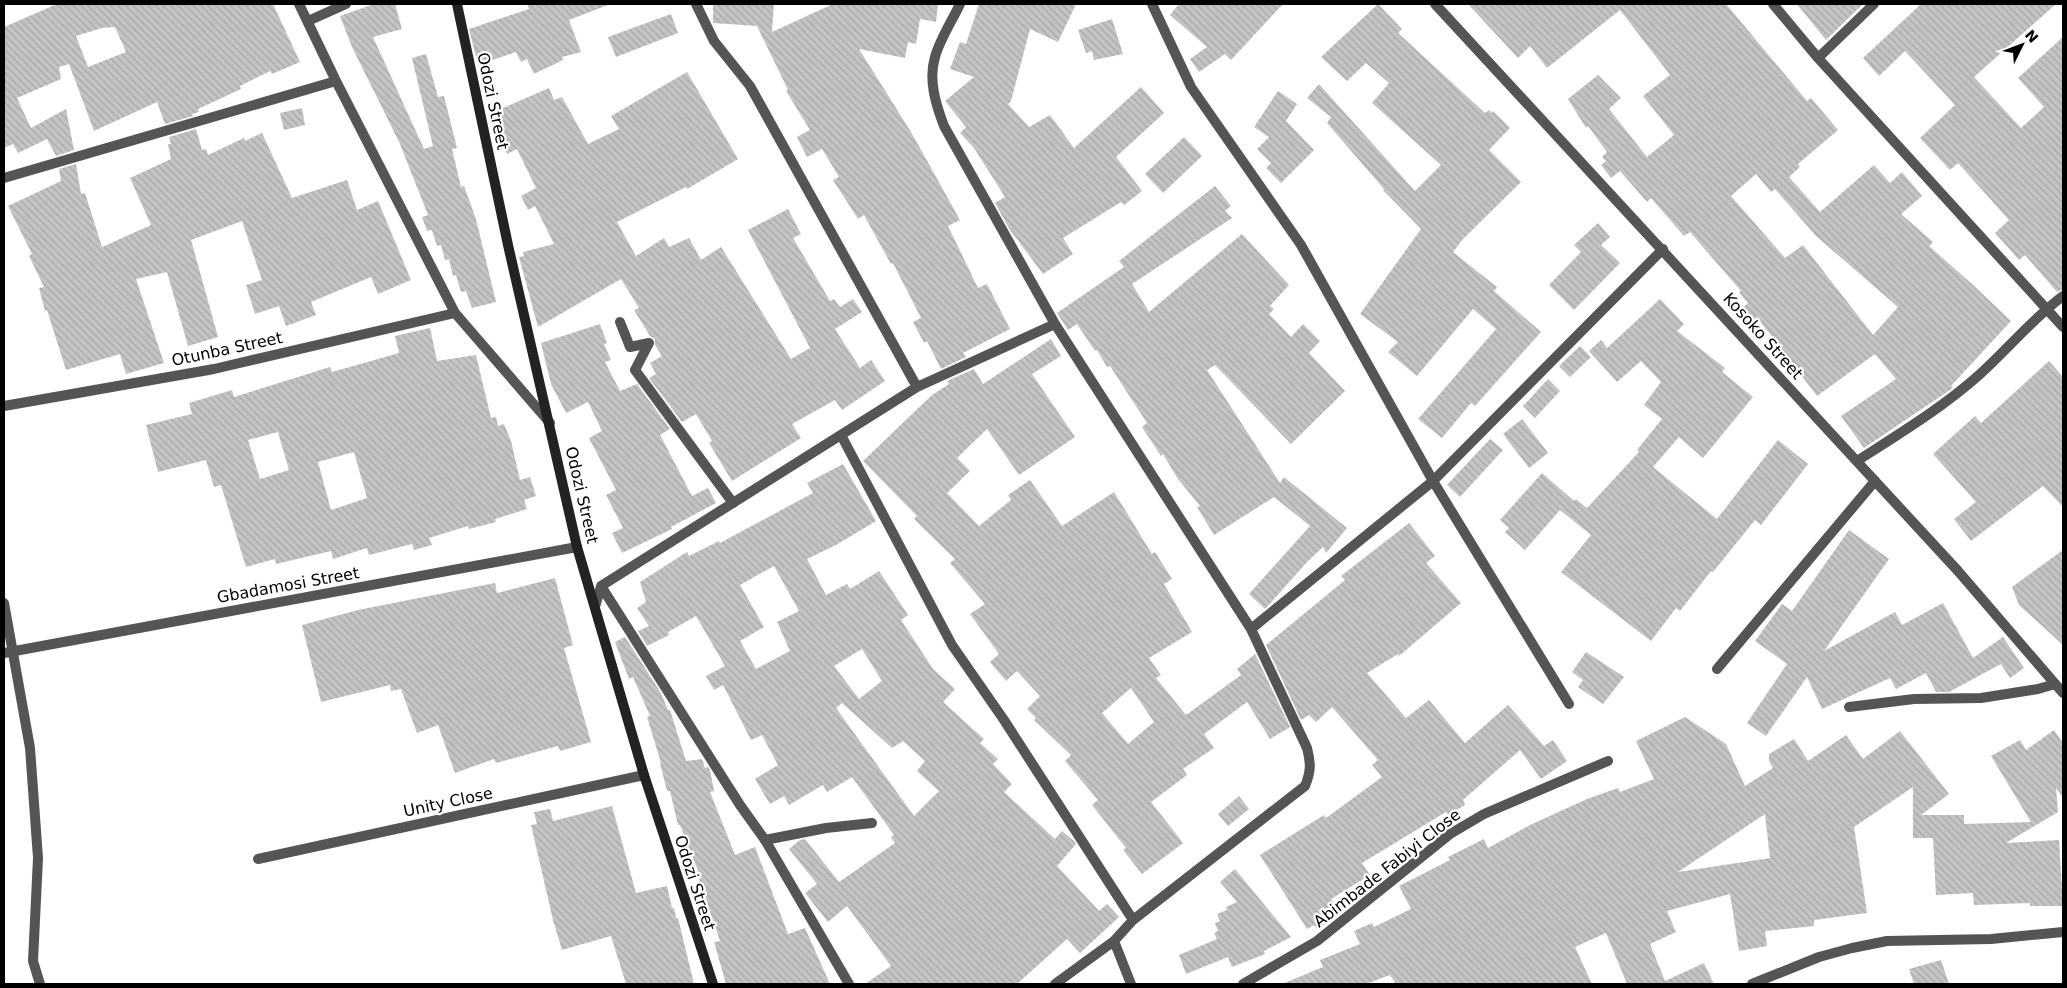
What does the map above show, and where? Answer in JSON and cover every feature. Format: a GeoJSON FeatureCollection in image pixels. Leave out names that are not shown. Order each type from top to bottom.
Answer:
{"type":"FeatureCollection","features":[{"type":"Feature","properties":{"kind":"main road","name":"Odozi Street"},"geometry":{"type":"LineString","coordinates":[[457,4],[508,245],[578,547],[644,775],[713,984]]}},
{"type":"Feature","properties":{"kind":"street"},"geometry":{"type":"LineString","coordinates":[[299,4],[336,81],[455,313],[550,424]]}},
{"type":"Feature","properties":{"kind":"street"},"geometry":{"type":"LineString","coordinates":[[308,21],[346,4]]}},
{"type":"Feature","properties":{"kind":"street"},"geometry":{"type":"LineString","coordinates":[[696,4],[714,41],[750,86],[917,387]]}},
{"type":"Feature","properties":{"kind":"street"},"geometry":{"type":"LineString","coordinates":[[960,4],[935,57],[933,79],[935,103],[944,126],[1055,324],[1251,629],[1307,748],[1311,761],[1311,773],[1305,786],[1133,920],[1114,941],[1055,984]]}},
{"type":"Feature","properties":{"kind":"street"},"geometry":{"type":"LineString","coordinates":[[1152,4],[1191,87],[1301,245],[1433,481],[1569,704]]}},
{"type":"Feature","properties":{"kind":"street","name":"Kosoko Street"},"geometry":{"type":"LineString","coordinates":[[1435,4],[1958,571],[2063,693]]}},
{"type":"Feature","properties":{"kind":"street"},"geometry":{"type":"LineString","coordinates":[[1773,4],[1818,58],[2063,327]]}},
{"type":"Feature","properties":{"kind":"street"},"geometry":{"type":"LineString","coordinates":[[1818,58],[1874,4]]}},
{"type":"Feature","properties":{"kind":"street"},"geometry":{"type":"LineString","coordinates":[[4,178],[336,81]]}},
{"type":"Feature","properties":{"kind":"street"},"geometry":{"type":"LineString","coordinates":[[1251,629],[1433,481],[1663,249]]}},
{"type":"Feature","properties":{"kind":"street"},"geometry":{"type":"LineString","coordinates":[[1857,461],[1942,405],[1980,374],[2046,309],[2063,296]]}},
{"type":"Feature","properties":{"kind":"street","name":"Otunba Street"},"geometry":{"type":"LineString","coordinates":[[4,406],[214,369],[455,313]]}},
{"type":"Feature","properties":{"kind":"street"},"geometry":{"type":"LineString","coordinates":[[620,322],[630,347],[649,342],[635,370],[733,503]]}},
{"type":"Feature","properties":{"kind":"street"},"geometry":{"type":"LineString","coordinates":[[595,607],[601,586],[917,387],[1055,324]]}},
{"type":"Feature","properties":{"kind":"street"},"geometry":{"type":"LineString","coordinates":[[841,435],[952,645],[1004,720],[1133,920]]}},
{"type":"Feature","properties":{"kind":"street"},"geometry":{"type":"LineString","coordinates":[[1717,669],[1875,481]]}},
{"type":"Feature","properties":{"kind":"street","name":"Gbadamosi Street"},"geometry":{"type":"LineString","coordinates":[[8,652],[578,547]]}},
{"type":"Feature","properties":{"kind":"street"},"geometry":{"type":"LineString","coordinates":[[601,586],[765,840],[849,984]]}},
{"type":"Feature","properties":{"kind":"street"},"geometry":{"type":"LineString","coordinates":[[4,604],[8,652],[30,748],[38,858],[33,961],[40,984]]}},
{"type":"Feature","properties":{"kind":"street"},"geometry":{"type":"LineString","coordinates":[[1849,707],[1914,699],[1981,698],[2038,689],[2055,684]]}},
{"type":"Feature","properties":{"kind":"street","name":"Abimbade Fabiyi Close"},"geometry":{"type":"LineString","coordinates":[[1243,984],[1317,941],[1450,834],[1484,814],[1608,762]]}},
{"type":"Feature","properties":{"kind":"street","name":"Unity Close"},"geometry":{"type":"LineString","coordinates":[[258,859],[644,775]]}},
{"type":"Feature","properties":{"kind":"street"},"geometry":{"type":"LineString","coordinates":[[765,840],[826,828],[872,823]]}},
{"type":"Feature","properties":{"kind":"street"},"geometry":{"type":"LineString","coordinates":[[1752,984],[1819,957],[1887,941],[1991,939],[2063,932]]}},
{"type":"Feature","properties":{"kind":"street"},"geometry":{"type":"LineString","coordinates":[[1114,941],[1131,984]]}},
{"type":"Feature","properties":{"kind":"building"},"geometry":{"type":"Polygon","coordinates":[[[57,4],[273,4],[300,62],[272,74],[270,71],[240,86],[241,89],[198,109],[199,112],[192,114],[193,116],[165,124],[157,102],[94,131],[69,64],[59,67],[61,79],[17,98],[31,128],[66,109],[74,150],[56,156],[47,139],[18,153],[13,144],[4,148],[4,27],[57,4]],[[115,27],[102,28],[76,36],[88,67],[126,52],[115,27]]]}},
{"type":"Feature","properties":{"kind":"building"},"geometry":{"type":"Polygon","coordinates":[[[374,4],[395,4],[402,29],[373,37],[424,149],[433,146],[412,58],[426,54],[438,97],[444,96],[457,148],[452,149],[461,187],[464,186],[476,219],[496,302],[472,308],[466,291],[461,292],[456,275],[453,276],[449,259],[445,260],[441,245],[437,246],[432,230],[427,231],[422,217],[428,215],[400,144],[352,47],[340,16],[374,4]]]}},
{"type":"Feature","properties":{"kind":"building"},"geometry":{"type":"Polygon","coordinates":[[[527,4],[608,5],[569,20],[581,52],[562,57],[563,60],[534,74],[527,59],[521,62],[516,52],[478,65],[469,29],[529,9],[527,4]]]}},
{"type":"Feature","properties":{"kind":"building"},"geometry":{"type":"Polygon","coordinates":[[[713,4],[774,4],[772,32],[833,4],[938,4],[936,22],[920,19],[916,44],[908,42],[905,58],[859,49],[911,132],[960,220],[948,226],[978,288],[987,284],[1010,329],[963,353],[966,357],[941,369],[927,341],[924,343],[913,322],[921,318],[893,263],[891,264],[864,215],[858,219],[833,180],[839,177],[822,149],[807,157],[797,137],[810,130],[786,91],[788,90],[757,26],[713,23],[713,4]]]}},
{"type":"Feature","properties":{"kind":"building"},"geometry":{"type":"Polygon","coordinates":[[[979,4],[1076,4],[1058,42],[1030,29],[1011,101],[1008,104],[1029,127],[1050,115],[1074,148],[1141,87],[1164,113],[1116,157],[1142,191],[1124,205],[1121,202],[1063,238],[1073,254],[1043,274],[1010,230],[995,203],[1005,197],[974,148],[960,133],[966,127],[945,101],[974,77],[950,69],[960,42],[966,44],[979,4]]]}},
{"type":"Feature","properties":{"kind":"building"},"geometry":{"type":"Polygon","coordinates":[[[1179,4],[1283,4],[1231,60],[1225,54],[1199,72],[1190,59],[1207,47],[1170,15],[1179,4]]]}},
{"type":"Feature","properties":{"kind":"building"},"geometry":{"type":"Polygon","coordinates":[[[1378,4],[1402,29],[1398,33],[1485,113],[1489,110],[1492,113],[1493,111],[1510,128],[1489,150],[1521,182],[1463,239],[1453,252],[1497,287],[1494,291],[1541,332],[1475,406],[1471,403],[1442,438],[1418,419],[1496,329],[1473,309],[1417,376],[1388,352],[1398,342],[1360,314],[1421,229],[1383,190],[1327,123],[1331,117],[1307,98],[1319,84],[1415,191],[1441,165],[1372,103],[1389,83],[1366,63],[1347,81],[1321,57],[1378,4]]]}},
{"type":"Feature","properties":{"kind":"building"},"geometry":{"type":"Polygon","coordinates":[[[1468,4],[1726,4],[1807,101],[1811,98],[1838,130],[1798,164],[1800,167],[1789,177],[1820,212],[1874,165],[1890,183],[1902,172],[1922,196],[1901,214],[1933,242],[1929,246],[2011,321],[1951,386],[1953,388],[1864,448],[1841,416],[1896,379],[1875,354],[1817,396],[1760,321],[1752,328],[1737,313],[1748,303],[1739,292],[1741,291],[1690,232],[1684,236],[1651,198],[1647,202],[1620,171],[1611,178],[1601,165],[1606,161],[1602,157],[1607,152],[1588,126],[1586,128],[1568,99],[1598,75],[1621,98],[1609,109],[1647,157],[1674,135],[1643,96],[1670,75],[1620,10],[1547,68],[1530,46],[1518,58],[1468,4]],[[1756,174],[1731,196],[1785,258],[1803,245],[1873,335],[1898,307],[1816,236],[1775,189],[1771,192],[1756,174]]]}},
{"type":"Feature","properties":{"kind":"building"},"geometry":{"type":"Polygon","coordinates":[[[1797,4],[1863,4],[1826,40],[1797,4]]]}},
{"type":"Feature","properties":{"kind":"building"},"geometry":{"type":"Polygon","coordinates":[[[1921,4],[2056,4],[1974,77],[2021,128],[2044,107],[2018,78],[2063,37],[2063,289],[2057,292],[2025,255],[2019,260],[1995,233],[2009,220],[1958,163],[1950,170],[1920,138],[1955,105],[1905,51],[1879,76],[1863,58],[1921,4]]]}},
{"type":"Feature","properties":{"kind":"building"},"geometry":{"type":"Polygon","coordinates":[[[671,14],[678,33],[616,57],[608,37],[671,14]]]}},
{"type":"Feature","properties":{"kind":"building"},"geometry":{"type":"Polygon","coordinates":[[[1112,19],[1123,54],[1094,60],[1092,51],[1086,53],[1078,30],[1112,19]]]}},
{"type":"Feature","properties":{"kind":"building"},"geometry":{"type":"Polygon","coordinates":[[[687,72],[738,159],[687,189],[686,187],[617,222],[636,256],[664,238],[669,247],[689,238],[701,260],[721,247],[791,359],[810,348],[748,230],[788,209],[801,234],[793,238],[830,301],[834,299],[840,307],[853,299],[862,312],[835,329],[860,368],[871,360],[885,381],[842,410],[835,400],[792,424],[801,438],[732,481],[709,443],[712,441],[696,414],[682,422],[649,378],[656,374],[650,363],[662,356],[655,345],[655,339],[650,336],[634,310],[639,308],[621,279],[538,327],[519,257],[524,256],[523,252],[554,244],[535,206],[528,210],[521,196],[536,188],[517,149],[507,154],[489,114],[549,88],[554,100],[562,97],[588,144],[619,129],[611,116],[687,72]]]}},
{"type":"Feature","properties":{"kind":"building"},"geometry":{"type":"Polygon","coordinates":[[[1278,91],[1297,104],[1286,121],[1314,150],[1281,183],[1266,168],[1271,163],[1257,149],[1269,137],[1254,127],[1278,91]]]}},
{"type":"Feature","properties":{"kind":"building"},"geometry":{"type":"Polygon","coordinates":[[[302,108],[305,125],[284,130],[280,113],[302,108]]]}},
{"type":"Feature","properties":{"kind":"building"},"geometry":{"type":"Polygon","coordinates":[[[196,129],[202,150],[206,149],[208,155],[244,138],[245,141],[262,133],[292,198],[347,180],[357,210],[378,201],[411,280],[378,294],[371,277],[311,302],[316,315],[286,326],[279,306],[255,314],[246,285],[262,280],[242,221],[191,240],[218,337],[188,346],[167,272],[136,279],[164,363],[126,374],[120,354],[66,370],[47,310],[45,311],[39,288],[44,287],[29,256],[32,254],[8,206],[61,181],[59,169],[76,164],[81,194],[85,193],[102,247],[151,225],[130,178],[171,159],[168,144],[171,144],[169,137],[196,129]]]}},
{"type":"Feature","properties":{"kind":"building"},"geometry":{"type":"Polygon","coordinates":[[[1184,137],[1202,156],[1163,193],[1145,174],[1184,137]]]}},
{"type":"Feature","properties":{"kind":"building"},"geometry":{"type":"Polygon","coordinates":[[[1215,186],[1231,206],[1225,211],[1232,218],[1132,284],[1149,312],[1242,234],[1289,285],[1270,306],[1274,309],[1269,314],[1291,337],[1303,324],[1320,341],[1309,353],[1345,391],[1291,444],[1215,365],[1207,370],[1280,483],[1284,477],[1347,528],[1326,553],[1323,547],[1308,561],[1265,609],[1249,594],[1310,526],[1274,497],[1214,535],[1197,507],[1200,506],[1178,479],[1163,454],[1161,456],[1142,427],[1147,423],[1110,366],[1107,367],[1097,350],[1095,351],[1077,324],[1068,330],[1057,313],[1124,267],[1119,261],[1215,186]]]}},
{"type":"Feature","properties":{"kind":"building"},"geometry":{"type":"Polygon","coordinates":[[[1598,223],[1610,237],[1601,245],[1620,263],[1574,310],[1549,285],[1581,252],[1574,245],[1598,223]]]}},
{"type":"Feature","properties":{"kind":"building"},"geometry":{"type":"Polygon","coordinates":[[[1660,299],[1684,324],[1677,331],[1725,368],[1722,372],[1753,397],[1703,458],[1679,437],[1653,467],[1717,519],[1778,440],[1808,464],[1761,525],[1755,520],[1713,572],[1711,571],[1680,611],[1676,608],[1651,641],[1561,572],[1591,535],[1560,510],[1525,550],[1505,532],[1509,528],[1500,520],[1542,473],[1574,501],[1576,499],[1587,508],[1639,452],[1637,450],[1662,419],[1644,405],[1661,382],[1641,361],[1617,382],[1589,351],[1601,340],[1607,348],[1660,299]]]}},
{"type":"Feature","properties":{"kind":"building"},"geometry":{"type":"Polygon","coordinates":[[[600,324],[607,343],[604,344],[611,360],[605,362],[620,391],[637,384],[670,429],[660,435],[692,496],[708,488],[716,503],[671,527],[672,529],[622,553],[612,533],[623,528],[606,495],[616,490],[589,438],[602,431],[588,402],[566,413],[551,384],[541,343],[600,324]]]}},
{"type":"Feature","properties":{"kind":"building"},"geometry":{"type":"Polygon","coordinates":[[[430,328],[437,361],[476,355],[491,418],[496,417],[498,426],[504,424],[511,441],[520,480],[530,477],[536,496],[524,500],[527,509],[495,519],[496,522],[469,529],[468,526],[429,538],[432,545],[414,550],[412,544],[369,555],[367,548],[333,559],[331,551],[276,564],[275,559],[246,567],[221,485],[214,487],[206,460],[158,472],[146,425],[192,414],[189,403],[232,390],[234,397],[330,367],[332,372],[399,353],[395,336],[430,328]],[[278,432],[248,440],[260,479],[289,470],[278,432]],[[354,452],[318,462],[331,510],[367,498],[354,452]]]}},
{"type":"Feature","properties":{"kind":"building"},"geometry":{"type":"Polygon","coordinates":[[[1051,339],[1061,356],[1032,374],[1075,437],[1019,475],[987,429],[957,458],[970,471],[947,493],[979,526],[1011,500],[1008,495],[1030,480],[1062,526],[1114,492],[1152,554],[1155,552],[1172,579],[1164,584],[1192,632],[1149,658],[1161,675],[1156,678],[1186,715],[1241,675],[1237,669],[1255,654],[1290,727],[1270,739],[1247,702],[1204,734],[1214,748],[1183,769],[1187,775],[1151,802],[1183,843],[1142,874],[1123,850],[1126,848],[1092,805],[1098,800],[1065,761],[1071,755],[1034,720],[1036,718],[1027,709],[1040,696],[1017,671],[1006,681],[990,662],[999,654],[970,614],[985,604],[950,563],[955,559],[914,519],[917,516],[863,461],[932,395],[949,384],[947,381],[974,369],[983,384],[1051,339]],[[1131,688],[1102,713],[1128,744],[1154,722],[1131,688]]]}},
{"type":"Feature","properties":{"kind":"building"},"geometry":{"type":"Polygon","coordinates":[[[1580,346],[1591,357],[1570,377],[1559,366],[1580,346]]]}},
{"type":"Feature","properties":{"kind":"building"},"geometry":{"type":"Polygon","coordinates":[[[2049,361],[2063,377],[2063,507],[2043,486],[1971,541],[1954,519],[1976,502],[1933,454],[1975,416],[1981,423],[2049,361]]]}},
{"type":"Feature","properties":{"kind":"building"},"geometry":{"type":"Polygon","coordinates":[[[1548,379],[1560,391],[1535,418],[1523,406],[1548,379]]]}},
{"type":"Feature","properties":{"kind":"building"},"geometry":{"type":"Polygon","coordinates":[[[1522,419],[1548,453],[1529,468],[1503,434],[1522,419]]]}},
{"type":"Feature","properties":{"kind":"building"},"geometry":{"type":"Polygon","coordinates":[[[1490,439],[1503,450],[1460,497],[1447,485],[1490,439]]]}},
{"type":"Feature","properties":{"kind":"building"},"geometry":{"type":"Polygon","coordinates":[[[843,464],[876,521],[836,545],[807,559],[826,595],[847,584],[850,589],[879,571],[908,615],[901,620],[933,669],[955,689],[943,702],[984,739],[980,743],[998,759],[993,764],[1012,784],[1004,792],[1055,839],[1062,831],[1074,841],[1076,844],[1057,866],[1099,911],[1107,904],[1119,917],[1080,953],[1067,939],[1017,984],[865,984],[891,966],[847,906],[828,922],[805,893],[817,884],[789,849],[800,840],[805,839],[839,882],[895,843],[891,837],[894,835],[852,777],[827,792],[823,785],[789,805],[784,796],[770,804],[755,779],[778,765],[762,735],[751,740],[723,685],[714,690],[706,676],[725,666],[696,616],[668,632],[669,635],[647,646],[638,631],[649,626],[637,608],[646,602],[640,582],[687,552],[689,556],[719,541],[720,543],[813,493],[807,483],[843,464]],[[774,566],[740,585],[764,627],[740,641],[756,669],[790,651],[777,622],[799,611],[774,566]],[[862,649],[834,666],[859,699],[882,681],[862,649]],[[842,703],[836,708],[914,816],[939,791],[917,771],[925,761],[903,741],[892,748],[842,703]]]}},
{"type":"Feature","properties":{"kind":"building"},"geometry":{"type":"Polygon","coordinates":[[[1409,523],[1435,556],[1426,563],[1461,603],[1399,656],[1398,654],[1367,673],[1406,718],[1429,700],[1465,743],[1508,705],[1544,746],[1553,740],[1567,761],[1541,779],[1520,750],[1463,800],[1465,805],[1448,815],[1446,812],[1362,863],[1370,875],[1331,899],[1340,911],[1318,929],[1314,925],[1307,929],[1260,855],[1324,815],[1326,818],[1382,777],[1372,765],[1378,760],[1332,707],[1316,722],[1309,715],[1301,720],[1266,645],[1345,580],[1341,576],[1409,523]]]}},
{"type":"Feature","properties":{"kind":"building"},"geometry":{"type":"Polygon","coordinates":[[[1849,530],[1889,559],[1824,651],[1895,612],[1902,625],[1943,603],[1973,658],[2003,637],[2024,668],[2010,678],[2001,664],[1949,692],[1936,692],[1926,673],[1896,689],[1890,678],[1822,709],[1807,677],[1766,736],[1747,723],[1787,664],[1755,641],[1782,604],[1792,611],[1849,530]]]}},
{"type":"Feature","properties":{"kind":"building"},"geometry":{"type":"Polygon","coordinates":[[[2063,550],[2063,645],[2019,605],[2012,587],[2063,550]]]}},
{"type":"Feature","properties":{"kind":"building"},"geometry":{"type":"Polygon","coordinates":[[[555,578],[573,645],[564,648],[591,742],[560,751],[558,746],[496,763],[494,759],[455,773],[438,725],[417,733],[401,689],[391,691],[390,685],[321,702],[302,625],[358,610],[495,583],[497,593],[555,578]]]}},
{"type":"Feature","properties":{"kind":"building"},"geometry":{"type":"Polygon","coordinates":[[[625,637],[661,693],[668,710],[670,710],[686,761],[702,759],[705,768],[708,767],[710,770],[714,791],[710,792],[735,855],[755,847],[788,934],[805,928],[830,984],[726,984],[714,942],[720,941],[699,879],[701,878],[680,825],[678,825],[670,791],[667,791],[661,763],[647,717],[650,716],[633,677],[629,679],[615,642],[625,637]]]}},
{"type":"Feature","properties":{"kind":"building"},"geometry":{"type":"Polygon","coordinates":[[[1586,652],[1624,677],[1603,704],[1578,687],[1583,680],[1572,672],[1586,652]]]}},
{"type":"Feature","properties":{"kind":"building"},"geometry":{"type":"Polygon","coordinates":[[[1685,717],[1726,744],[1745,786],[1773,768],[1769,761],[1769,754],[1794,739],[1808,761],[1846,735],[1863,759],[1900,731],[1949,794],[1921,815],[1964,815],[1964,824],[2031,822],[1991,756],[2020,740],[2026,750],[2054,730],[2063,743],[2063,797],[2056,788],[2058,812],[2006,843],[2059,840],[2063,906],[2030,906],[2030,903],[1974,905],[1973,893],[1936,895],[1933,838],[1913,838],[1913,787],[1854,827],[1867,913],[1814,920],[1814,926],[1765,931],[1767,946],[1739,951],[1730,894],[1667,911],[1676,932],[1650,944],[1665,981],[1704,963],[1714,984],[1627,984],[1606,933],[1575,947],[1592,984],[1396,984],[1390,975],[1366,984],[1282,984],[1323,967],[1320,960],[1360,944],[1354,931],[1372,923],[1374,927],[1411,909],[1399,886],[1450,860],[1448,857],[1484,839],[1488,848],[1530,825],[1587,799],[1618,788],[1620,792],[1654,779],[1636,741],[1685,717]],[[1765,814],[1678,872],[1770,858],[1765,814]]]}},
{"type":"Feature","properties":{"kind":"building"},"geometry":{"type":"Polygon","coordinates":[[[1239,796],[1249,809],[1228,826],[1218,814],[1239,796]]]}},
{"type":"Feature","properties":{"kind":"building"},"geometry":{"type":"Polygon","coordinates":[[[612,806],[636,893],[667,886],[672,908],[674,908],[676,918],[678,918],[694,984],[626,984],[611,936],[562,950],[553,920],[531,825],[537,824],[534,812],[550,809],[553,821],[612,806]]]}},
{"type":"Feature","properties":{"kind":"building"},"geometry":{"type":"Polygon","coordinates":[[[1235,869],[1291,937],[1264,951],[1265,954],[1232,967],[1228,957],[1186,974],[1179,955],[1217,939],[1214,933],[1218,931],[1215,923],[1220,921],[1217,914],[1227,910],[1226,907],[1237,902],[1220,882],[1235,869]]]}},
{"type":"Feature","properties":{"kind":"building"},"geometry":{"type":"Polygon","coordinates":[[[1941,960],[1949,984],[1914,984],[1909,969],[1941,960]]]}}]}
